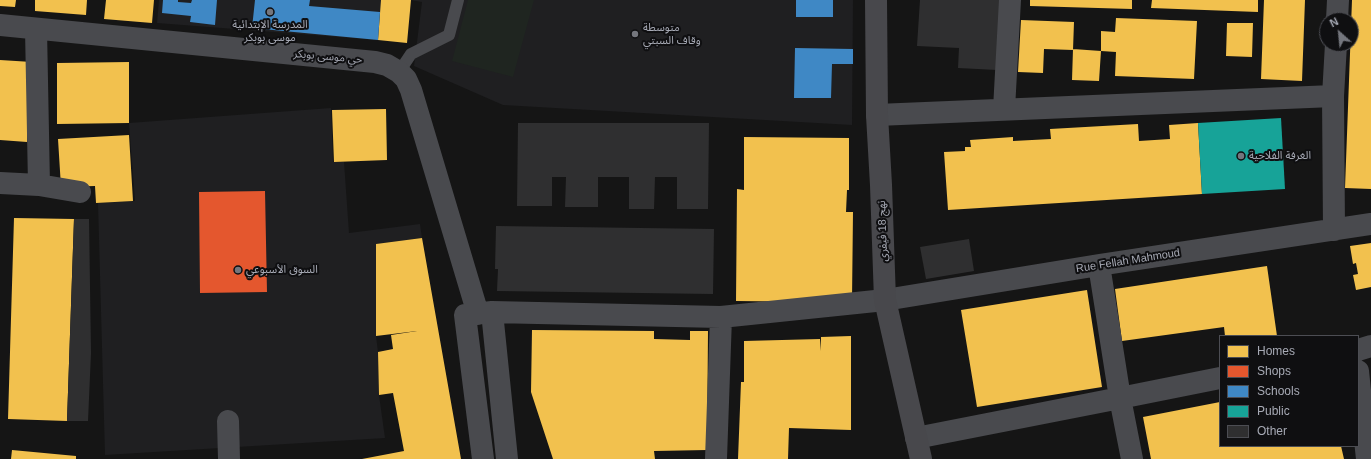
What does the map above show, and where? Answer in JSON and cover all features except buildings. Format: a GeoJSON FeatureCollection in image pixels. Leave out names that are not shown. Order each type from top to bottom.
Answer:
{"type":"FeatureCollection","features":[{"type":"Feature","properties":{"kind":"main road","name":"نهج 18 فيفري"},"geometry":{"type":"LineString","coordinates":[[876,0],[877,115],[885,300],[921,459]]}},
{"type":"Feature","properties":{"kind":"street"},"geometry":{"type":"LineString","coordinates":[[1004,109],[1010,0]]}},
{"type":"Feature","properties":{"kind":"street"},"geometry":{"type":"LineString","coordinates":[[1337,12],[1338,0]]}},
{"type":"Feature","properties":{"kind":"street","name":"حي موسى بوبكر"},"geometry":{"type":"LineString","coordinates":[[0,25],[374,62],[387,65],[399,72],[406,79],[412,90],[478,313]]}},
{"type":"Feature","properties":{"kind":"street"},"geometry":{"type":"LineString","coordinates":[[36,29],[39,185]]}},
{"type":"Feature","properties":{"kind":"street"},"geometry":{"type":"LineString","coordinates":[[1334,230],[1333,96],[1336,52]]}},
{"type":"Feature","properties":{"kind":"street"},"geometry":{"type":"LineString","coordinates":[[877,115],[1333,96]]}},
{"type":"Feature","properties":{"kind":"street"},"geometry":{"type":"LineString","coordinates":[[0,183],[39,185],[80,192]]}},
{"type":"Feature","properties":{"kind":"street","name":"Rue Fellah Mahmoud"},"geometry":{"type":"LineString","coordinates":[[478,313],[721,317],[885,300],[1099,265],[1371,224]]}},
{"type":"Feature","properties":{"kind":"street"},"geometry":{"type":"LineString","coordinates":[[1099,265],[1120,398],[1132,459]]}},
{"type":"Feature","properties":{"kind":"street"},"geometry":{"type":"LineString","coordinates":[[478,313],[483,459]]}},
{"type":"Feature","properties":{"kind":"street"},"geometry":{"type":"LineString","coordinates":[[478,313],[507,459]]}},
{"type":"Feature","properties":{"kind":"street"},"geometry":{"type":"LineString","coordinates":[[716,459],[721,317]]}},
{"type":"Feature","properties":{"kind":"street"},"geometry":{"type":"LineString","coordinates":[[1359,350],[1371,346]]}},
{"type":"Feature","properties":{"kind":"street"},"geometry":{"type":"LineString","coordinates":[[916,438],[1219,378]]}},
{"type":"Feature","properties":{"kind":"street"},"geometry":{"type":"LineString","coordinates":[[1359,381],[1367,459]]}},
{"type":"Feature","properties":{"kind":"street"},"geometry":{"type":"LineString","coordinates":[[228,421],[229,459]]}},
{"type":"Feature","properties":{"kind":"lane"},"geometry":{"type":"LineString","coordinates":[[399,72],[411,54],[449,35],[458,0]]}},
{"type":"Feature","properties":{"kind":"shaded area","name":"المدرسة الإبتدائية موسى بوبكر"},"geometry":{"type":"Polygon","coordinates":[[[159,0],[383,0],[378,40],[157,23],[159,0]]]}},
{"type":"Feature","properties":{"kind":"shaded area","name":"متوسطة وقاف السبتي"},"geometry":{"type":"Polygon","coordinates":[[[410,0],[853,0],[852,125],[503,105],[414,66],[422,2],[410,0]]]}},
{"type":"Feature","properties":{"kind":"shaded area"},"geometry":{"type":"Polygon","coordinates":[[[468,0],[534,0],[513,77],[452,61],[468,0]]]}},
{"type":"Feature","properties":{"kind":"shaded area","name":"السوق الأسبوعي"},"geometry":{"type":"Polygon","coordinates":[[[331,108],[333,162],[344,162],[349,233],[420,224],[422,238],[376,244],[376,336],[379,395],[385,438],[105,455],[98,203],[135,201],[129,123],[331,108]]]}},
{"type":"Feature","properties":{"kind":"place","name":"المدرسة الإبتدائية موسى بوبكر"},"geometry":{"type":"Point","coordinates":[270,12]}},
{"type":"Feature","properties":{"kind":"place","name":"متوسطة وقاف السبتي"},"geometry":{"type":"Point","coordinates":[635,34]}},
{"type":"Feature","properties":{"kind":"place","name":"الغرفة الفلاحية"},"geometry":{"type":"Point","coordinates":[1241,156]}},
{"type":"Feature","properties":{"kind":"place","name":"السوق الأسبوعي"},"geometry":{"type":"Point","coordinates":[238,270]}}]}
